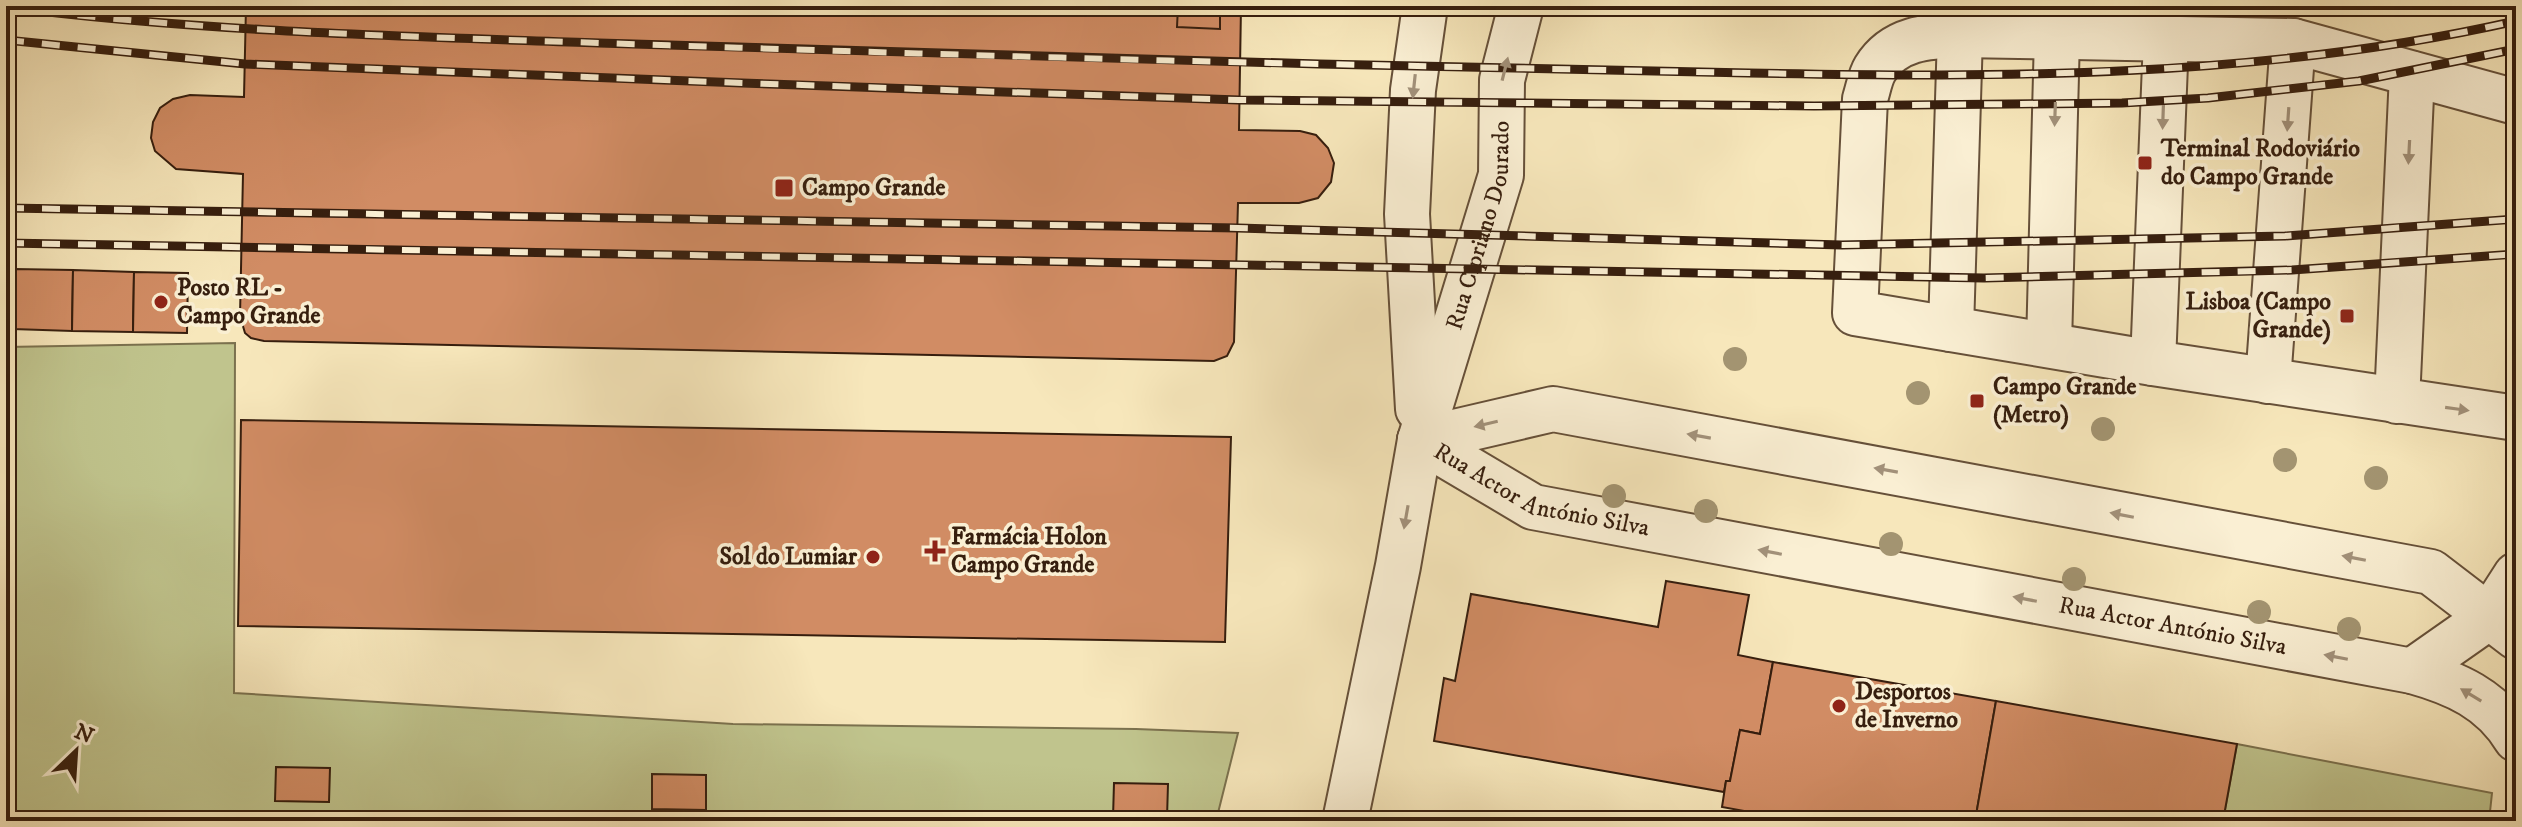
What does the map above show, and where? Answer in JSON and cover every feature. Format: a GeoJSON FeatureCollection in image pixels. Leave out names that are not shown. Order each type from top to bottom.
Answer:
{"type":"FeatureCollection","features":[{"type":"Feature","properties":{"kind":"street","name":"Rua Cipriano Dourado"},"geometry":{"type":"LineString","coordinates":[[1420,440],[1407,214],[1413,90],[1425,6]]}},
{"type":"Feature","properties":{"kind":"street","name":"Rua Cipriano Dourado"},"geometry":{"type":"LineString","coordinates":[[1345,821],[1398,566],[1420,440],[1501,175],[1502,80],[1521,6]]}},
{"type":"Feature","properties":{"kind":"street"},"geometry":{"type":"LineString","coordinates":[[1951,329],[1960,35]]}},
{"type":"Feature","properties":{"kind":"street"},"geometry":{"type":"LineString","coordinates":[[2516,102],[2293,41],[1927,36],[1898,46],[1875,68],[1865,99],[1855,313],[2153,363],[2516,418]]}},
{"type":"Feature","properties":{"kind":"street"},"geometry":{"type":"LineString","coordinates":[[2049,345],[2057,36]]}},
{"type":"Feature","properties":{"kind":"street"},"geometry":{"type":"LineString","coordinates":[[2153,363],[2166,39]]}},
{"type":"Feature","properties":{"kind":"street"},"geometry":{"type":"LineString","coordinates":[[2268,381],[2293,41]]}},
{"type":"Feature","properties":{"kind":"street"},"geometry":{"type":"LineString","coordinates":[[2397,401],[2412,74]]}},
{"type":"Feature","properties":{"kind":"street","name":"Rua Actor António Silva"},"geometry":{"type":"LineString","coordinates":[[1420,440],[1553,409],[2431,572],[2502,627]]}},
{"type":"Feature","properties":{"kind":"street","name":"Rua Actor António Silva"},"geometry":{"type":"LineString","coordinates":[[1420,440],[1533,507],[2412,671],[2448,681],[2475,696],[2495,710],[2516,739]]}},
{"type":"Feature","properties":{"kind":"street"},"geometry":{"type":"LineString","coordinates":[[2412,671],[2502,627],[2516,575]]}},
{"type":"Feature","properties":{"kind":"green space"},"geometry":{"type":"Polygon","coordinates":[[[235,343],[234,693],[733,724],[1238,733],[1216,821],[6,821],[6,347],[235,343]]]}},
{"type":"Feature","properties":{"kind":"green space"},"geometry":{"type":"Polygon","coordinates":[[[2237,744],[2492,793],[2489,821],[2223,821],[2237,744]]]}},
{"type":"Feature","properties":{"kind":"building","name":"Campo Grande"},"geometry":{"type":"Polygon","coordinates":[[[246,6],[1241,6],[1239,130],[1300,131],[1316,135],[1328,148],[1334,163],[1331,182],[1318,198],[1299,203],[1238,203],[1234,342],[1227,356],[1214,361],[264,341],[245,333],[240,316],[243,174],[176,169],[155,151],[151,138],[153,122],[160,108],[173,99],[190,95],[244,97],[246,6]]]}},
{"type":"Feature","properties":{"kind":"building"},"geometry":{"type":"Polygon","coordinates":[[[1178,6],[1220,6],[1220,29],[1177,27],[1178,6]]]}},
{"type":"Feature","properties":{"kind":"building"},"geometry":{"type":"Polygon","coordinates":[[[14,269],[73,270],[72,331],[13,329],[14,269]]]}},
{"type":"Feature","properties":{"kind":"building"},"geometry":{"type":"Polygon","coordinates":[[[73,270],[134,272],[133,332],[72,331],[73,270]]]}},
{"type":"Feature","properties":{"kind":"building","name":"Posto RL - Campo Grande"},"geometry":{"type":"Polygon","coordinates":[[[134,272],[188,273],[187,333],[133,332],[134,272]]]}},
{"type":"Feature","properties":{"kind":"building"},"geometry":{"type":"Polygon","coordinates":[[[241,420],[1231,437],[1225,642],[238,626],[241,420]]]}},
{"type":"Feature","properties":{"kind":"building"},"geometry":{"type":"Polygon","coordinates":[[[1666,581],[1749,595],[1738,655],[1773,662],[1760,734],[1740,730],[1730,781],[1726,781],[1724,792],[1434,741],[1444,678],[1455,681],[1471,594],[1658,627],[1666,581]]]}},
{"type":"Feature","properties":{"kind":"building"},"geometry":{"type":"Polygon","coordinates":[[[1773,662],[1996,701],[1975,821],[1799,821],[1722,807],[1740,730],[1760,734],[1773,662]]]}},
{"type":"Feature","properties":{"kind":"building"},"geometry":{"type":"Polygon","coordinates":[[[1996,701],[2237,744],[2223,821],[1975,821],[1996,701]]]}},
{"type":"Feature","properties":{"kind":"building"},"geometry":{"type":"Polygon","coordinates":[[[276,767],[330,768],[329,802],[275,801],[276,767]]]}},
{"type":"Feature","properties":{"kind":"building"},"geometry":{"type":"Polygon","coordinates":[[[652,774],[706,775],[706,810],[652,809],[652,774]]]}},
{"type":"Feature","properties":{"kind":"building"},"geometry":{"type":"Polygon","coordinates":[[[1114,783],[1168,784],[1167,818],[1113,818],[1114,783]]]}},
{"type":"Feature","properties":{"kind":"railway"},"geometry":{"type":"LineString","coordinates":[[6,7],[228,28],[451,38],[1139,60],[1845,75],[2038,74],[2230,64],[2421,40],[2516,21]]}},
{"type":"Feature","properties":{"kind":"railway"},"geometry":{"type":"LineString","coordinates":[[6,40],[245,64],[742,83],[1239,100],[1814,106],[2122,103],[2208,98],[2359,81],[2516,49]]}},
{"type":"Feature","properties":{"kind":"railway"},"geometry":{"type":"LineString","coordinates":[[6,208],[1238,228],[1842,245],[2285,236],[2516,219]]}},
{"type":"Feature","properties":{"kind":"railway"},"geometry":{"type":"LineString","coordinates":[[6,243],[1984,278],[2292,270],[2516,254]]}},
{"type":"Feature","properties":{"kind":"place","name":"Terminal Rodoviário do Campo Grande"},"geometry":{"type":"Point","coordinates":[2145,163]}},
{"type":"Feature","properties":{"kind":"place","name":"Campo Grande"},"geometry":{"type":"Point","coordinates":[784,188]}},
{"type":"Feature","properties":{"kind":"place","name":"Posto RL - Campo Grande"},"geometry":{"type":"Point","coordinates":[161,302]}},
{"type":"Feature","properties":{"kind":"place","name":"Lisboa (Campo Grande)"},"geometry":{"type":"Point","coordinates":[2347,316]}},
{"type":"Feature","properties":{"kind":"place","name":"Campo Grande (Metro)"},"geometry":{"type":"Point","coordinates":[1977,401]}},
{"type":"Feature","properties":{"kind":"place","name":"Farmácia Holon Campo Grande"},"geometry":{"type":"Point","coordinates":[935,551]}},
{"type":"Feature","properties":{"kind":"place","name":"Sol do Lumiar"},"geometry":{"type":"Point","coordinates":[873,557]}},
{"type":"Feature","properties":{"kind":"place","name":"Desportos de Inverno"},"geometry":{"type":"Point","coordinates":[1839,706]}}]}
